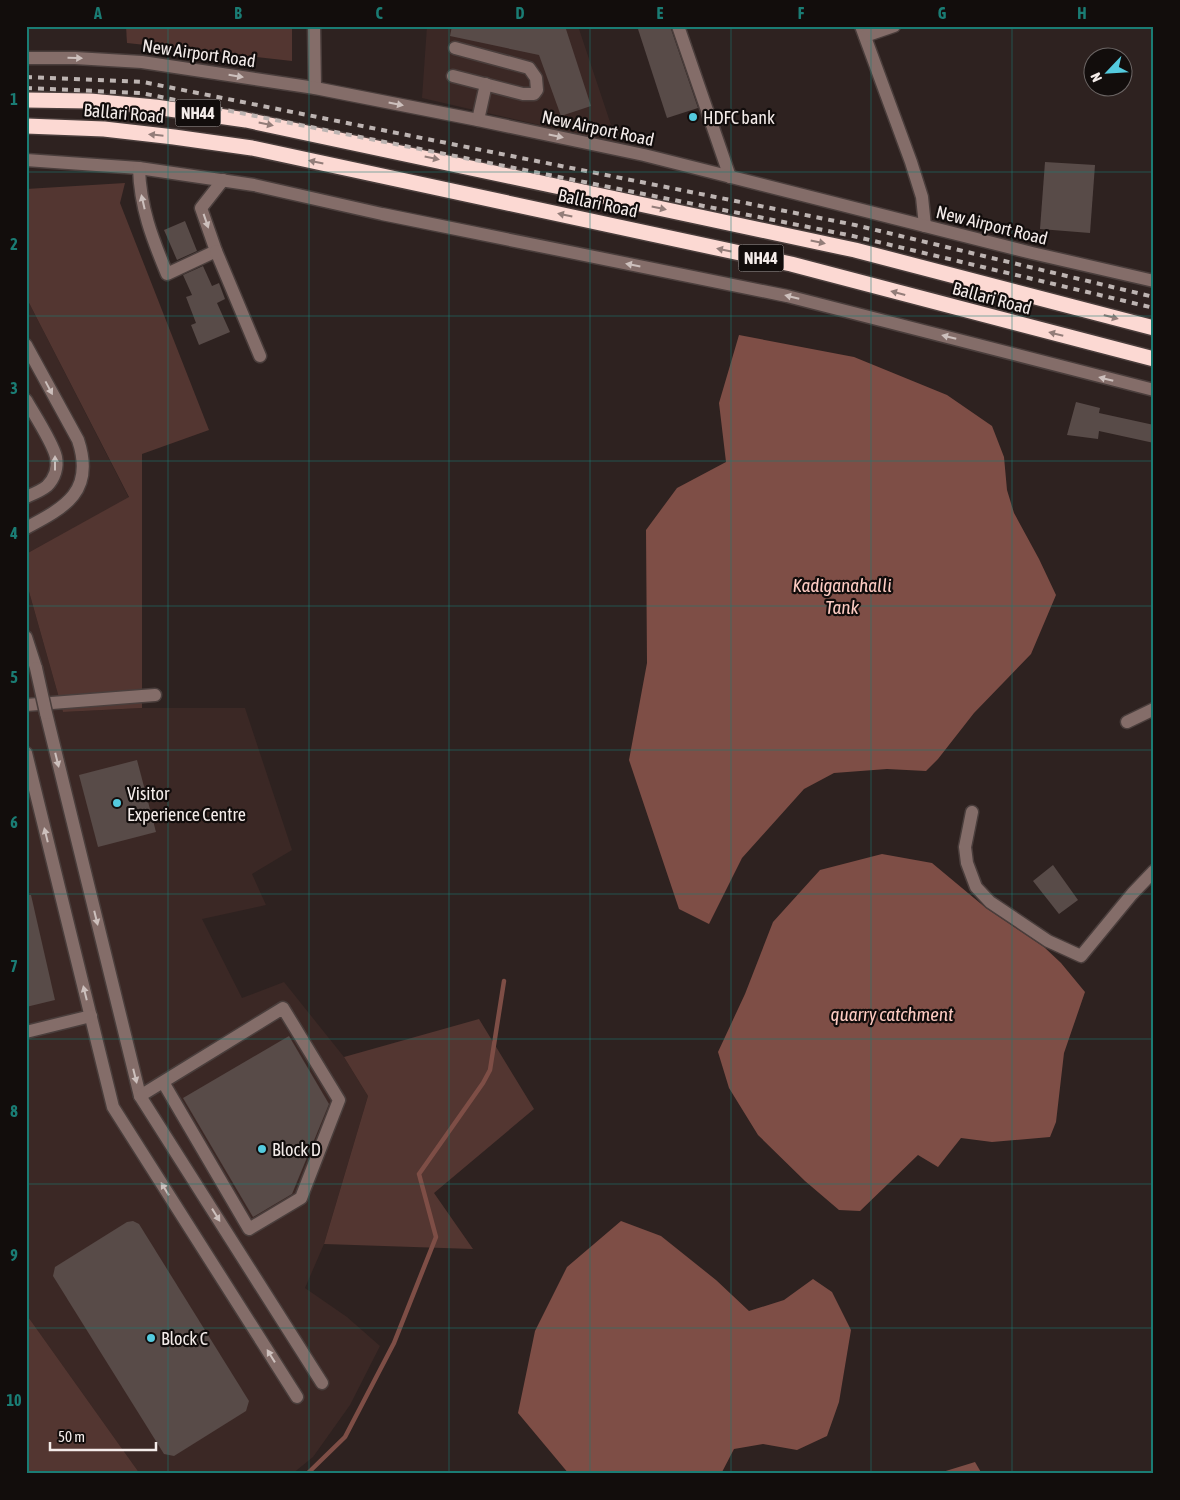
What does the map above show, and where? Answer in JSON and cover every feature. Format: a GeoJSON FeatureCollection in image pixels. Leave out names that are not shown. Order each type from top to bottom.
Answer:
{"type":"FeatureCollection","features":[{"type":"Feature","properties":{"kind":"highway","name":"Ballari Road"},"geometry":{"type":"LineString","coordinates":[[26,100],[90,101],[155,107],[246,120],[367,144],[855,250],[1154,328]]}},
{"type":"Feature","properties":{"kind":"highway","name":"Ballari Road"},"geometry":{"type":"LineString","coordinates":[[26,126],[104,129],[252,148],[791,264],[1154,358]]}},
{"type":"Feature","properties":{"kind":"street"},"geometry":{"type":"LineString","coordinates":[[314,26],[315,88]]}},
{"type":"Feature","properties":{"kind":"street"},"geometry":{"type":"LineString","coordinates":[[678,26],[730,177]]}},
{"type":"Feature","properties":{"kind":"street"},"geometry":{"type":"LineString","coordinates":[[894,26],[863,31],[911,162],[922,197],[925,226]]}},
{"type":"Feature","properties":{"kind":"street"},"geometry":{"type":"LineString","coordinates":[[453,76],[530,95],[534,94],[537,90],[536,78],[529,68],[456,48]]}},
{"type":"Feature","properties":{"kind":"street","name":"New Airport Road"},"geometry":{"type":"LineString","coordinates":[[26,58],[75,58],[142,62],[315,88],[478,120],[644,155],[925,226],[1154,281]]}},
{"type":"Feature","properties":{"kind":"street"},"geometry":{"type":"LineString","coordinates":[[478,120],[486,84]]}},
{"type":"Feature","properties":{"kind":"street"},"geometry":{"type":"LineString","coordinates":[[26,160],[139,168],[254,185],[382,214],[787,296],[1154,390]]}},
{"type":"Feature","properties":{"kind":"street"},"geometry":{"type":"LineString","coordinates":[[139,168],[139,188],[150,234],[167,274],[216,251]]}},
{"type":"Feature","properties":{"kind":"street"},"geometry":{"type":"LineString","coordinates":[[223,180],[201,208],[216,251],[260,356]]}},
{"type":"Feature","properties":{"kind":"street"},"geometry":{"type":"LineString","coordinates":[[26,345],[78,440],[82,451],[83,464],[78,487],[64,507],[26,528]]}},
{"type":"Feature","properties":{"kind":"street"},"geometry":{"type":"LineString","coordinates":[[26,400],[54,451],[57,463],[51,482],[26,498]]}},
{"type":"Feature","properties":{"kind":"street"},"geometry":{"type":"LineString","coordinates":[[26,637],[36,668],[140,1096],[322,1383]]}},
{"type":"Feature","properties":{"kind":"street"},"geometry":{"type":"LineString","coordinates":[[26,705],[155,695]]}},
{"type":"Feature","properties":{"kind":"street"},"geometry":{"type":"LineString","coordinates":[[1127,722],[1154,709]]}},
{"type":"Feature","properties":{"kind":"street"},"geometry":{"type":"LineString","coordinates":[[27,757],[113,1107],[297,1397]]}},
{"type":"Feature","properties":{"kind":"street"},"geometry":{"type":"LineString","coordinates":[[972,812],[966,847],[967,863],[976,887],[990,902],[1048,941],[1081,956],[1132,894],[1154,872]]}},
{"type":"Feature","properties":{"kind":"street"},"geometry":{"type":"LineString","coordinates":[[140,1096],[283,1008],[339,1100],[301,1198],[249,1229],[163,1082]]}},
{"type":"Feature","properties":{"kind":"street"},"geometry":{"type":"LineString","coordinates":[[26,1032],[91,1016]]}},
{"type":"Feature","properties":{"kind":"shaded area"},"geometry":{"type":"Polygon","coordinates":[[[126,26],[292,26],[292,61],[127,43],[126,26]]]}},
{"type":"Feature","properties":{"kind":"shaded area"},"geometry":{"type":"Polygon","coordinates":[[[427,26],[578,26],[617,143],[422,98],[427,26]]]}},
{"type":"Feature","properties":{"kind":"shaded area"},"geometry":{"type":"Polygon","coordinates":[[[125,183],[120,203],[209,430],[142,454],[142,708],[63,712],[26,581],[26,554],[129,497],[26,297],[26,189],[125,183]]]}},
{"type":"Feature","properties":{"kind":"shaded area"},"geometry":{"type":"Polygon","coordinates":[[[26,297],[129,498],[26,554],[26,297]]]}},
{"type":"Feature","properties":{"kind":"shaded area"},"geometry":{"type":"Polygon","coordinates":[[[26,581],[63,712],[142,708],[245,708],[292,850],[252,874],[266,905],[202,919],[242,998],[284,982],[344,1057],[368,1096],[324,1244],[305,1288],[347,1317],[380,1346],[350,1405],[313,1457],[292,1474],[140,1474],[26,1314],[26,581]]]}},
{"type":"Feature","properties":{"kind":"shaded area"},"geometry":{"type":"Polygon","coordinates":[[[479,1019],[534,1109],[434,1193],[473,1249],[324,1244],[368,1096],[344,1057],[479,1019]]]}},
{"type":"Feature","properties":{"kind":"shaded area"},"geometry":{"type":"Polygon","coordinates":[[[26,1314],[140,1474],[26,1474],[26,1314]]]}},
{"type":"Feature","properties":{"kind":"water","name":"Kadiganahalli Tank"},"geometry":{"type":"Polygon","coordinates":[[[739,335],[854,357],[947,395],[992,426],[1004,457],[1007,490],[1014,513],[1056,595],[1031,654],[974,713],[938,759],[926,771],[887,769],[834,773],[804,789],[742,858],[709,924],[679,909],[629,760],[647,663],[646,530],[677,488],[726,462],[719,403],[739,335]]]}},
{"type":"Feature","properties":{"kind":"water","name":"quarry catchment"},"geometry":{"type":"Polygon","coordinates":[[[882,854],[932,863],[986,908],[1044,947],[1061,963],[1085,992],[1064,1053],[1056,1122],[1050,1137],[992,1142],[961,1138],[938,1167],[918,1155],[860,1211],[839,1210],[805,1181],[758,1135],[729,1088],[718,1052],[745,994],[773,922],[820,870],[882,854]]]}},
{"type":"Feature","properties":{"kind":"water"},"geometry":{"type":"Polygon","coordinates":[[[621,1221],[661,1236],[716,1280],[749,1311],[784,1300],[813,1279],[832,1292],[851,1330],[839,1402],[827,1436],[797,1450],[763,1444],[734,1449],[721,1474],[569,1474],[518,1413],[535,1331],[567,1267],[621,1221]]]}},
{"type":"Feature","properties":{"kind":"water"},"geometry":{"type":"Polygon","coordinates":[[[975,1462],[982,1474],[936,1474],[975,1462]]]}},
{"type":"Feature","properties":{"kind":"building"},"geometry":{"type":"Polygon","coordinates":[[[452,26],[565,26],[591,106],[561,116],[539,55],[450,36],[452,26]]]}},
{"type":"Feature","properties":{"kind":"building"},"geometry":{"type":"Polygon","coordinates":[[[637,26],[670,26],[698,108],[667,118],[637,26]]]}},
{"type":"Feature","properties":{"kind":"building"},"geometry":{"type":"Polygon","coordinates":[[[1045,162],[1095,165],[1090,233],[1040,229],[1045,162]]]}},
{"type":"Feature","properties":{"kind":"building"},"geometry":{"type":"Polygon","coordinates":[[[185,221],[197,251],[177,260],[164,230],[185,221]]]}},
{"type":"Feature","properties":{"kind":"building"},"geometry":{"type":"Polygon","coordinates":[[[203,266],[212,286],[219,283],[225,299],[217,303],[230,332],[199,345],[191,325],[196,323],[186,297],[192,295],[183,275],[203,266]]]}},
{"type":"Feature","properties":{"kind":"building"},"geometry":{"type":"Polygon","coordinates":[[[1076,402],[1100,408],[1099,413],[1154,425],[1154,443],[1099,431],[1098,439],[1067,435],[1076,402]]]}},
{"type":"Feature","properties":{"kind":"building","name":"Visitor Experience Centre"},"geometry":{"type":"Polygon","coordinates":[[[137,760],[156,832],[98,847],[79,775],[137,760]]]}},
{"type":"Feature","properties":{"kind":"building"},"geometry":{"type":"Polygon","coordinates":[[[1053,865],[1078,900],[1059,914],[1033,881],[1053,865]]]}},
{"type":"Feature","properties":{"kind":"building"},"geometry":{"type":"Polygon","coordinates":[[[26,895],[31,895],[55,1000],[26,1007],[26,895]]]}},
{"type":"Feature","properties":{"kind":"building","name":"Block D"},"geometry":{"type":"Polygon","coordinates":[[[289,1036],[329,1104],[292,1194],[253,1217],[183,1098],[289,1036]]]}},
{"type":"Feature","properties":{"kind":"building","name":"Block C"},"geometry":{"type":"Polygon","coordinates":[[[133,1221],[139,1224],[249,1401],[246,1411],[174,1456],[164,1454],[53,1276],[55,1267],[127,1222],[133,1221]]]}},
{"type":"Feature","properties":{"kind":"waterway"},"geometry":{"type":"LineString","coordinates":[[307,1474],[345,1437],[394,1343],[436,1237],[419,1174],[483,1083],[490,1070],[504,981]]}},
{"type":"Feature","properties":{"kind":"railway"},"geometry":{"type":"LineString","coordinates":[[26,77],[143,82],[855,225],[1154,297]]}},
{"type":"Feature","properties":{"kind":"railway"},"geometry":{"type":"LineString","coordinates":[[26,88],[141,93],[853,236],[1154,308]]}},
{"type":"Feature","properties":{"kind":"place","name":"HDFC bank"},"geometry":{"type":"Point","coordinates":[693,117]}},
{"type":"Feature","properties":{"kind":"place","name":"Visitor Experience Centre"},"geometry":{"type":"Point","coordinates":[117,803]}},
{"type":"Feature","properties":{"kind":"place","name":"Block D"},"geometry":{"type":"Point","coordinates":[262,1149]}},
{"type":"Feature","properties":{"kind":"place","name":"Block C"},"geometry":{"type":"Point","coordinates":[151,1338]}}]}
